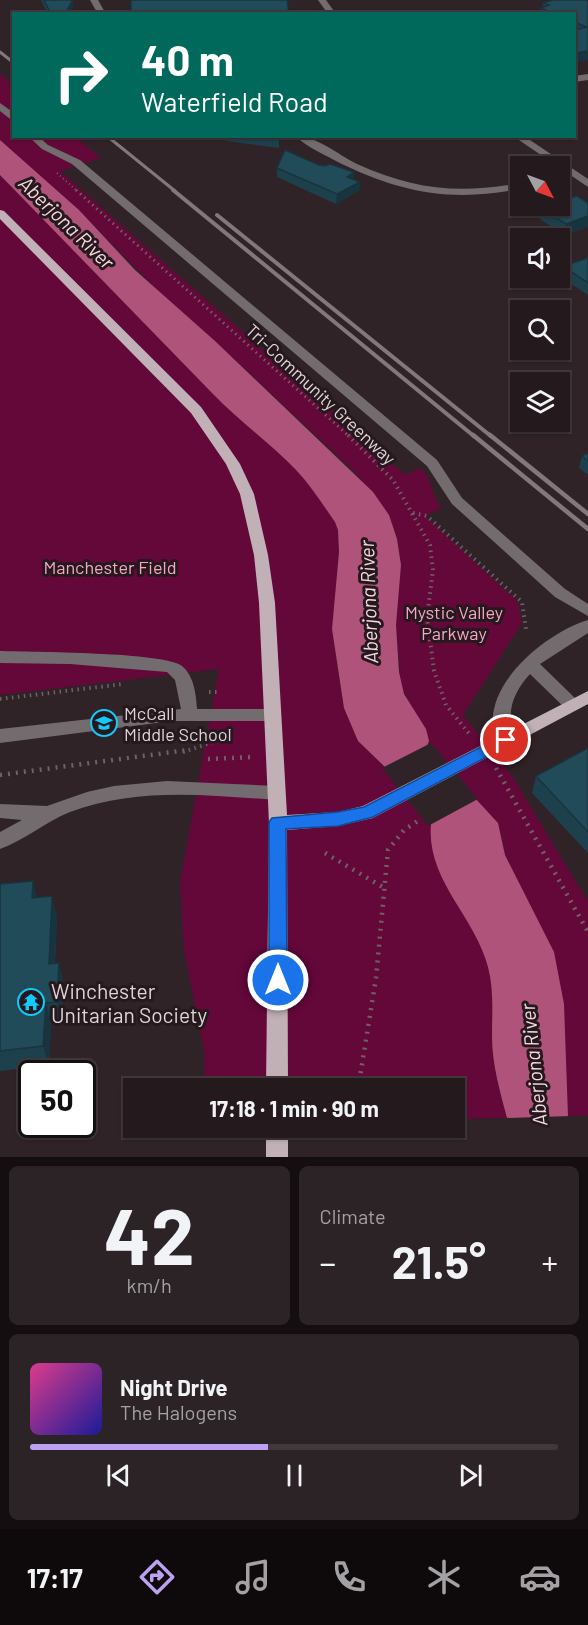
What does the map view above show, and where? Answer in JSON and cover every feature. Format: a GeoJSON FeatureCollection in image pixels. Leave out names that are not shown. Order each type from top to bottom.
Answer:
{"type":"FeatureCollection","features":[{"type":"Feature","properties":{"kind":"main road"},"geometry":{"type":"LineString","coordinates":[[0,213],[188,401],[233,464],[247,494],[261,555],[267,603],[273,715],[278,822],[277,1078]]}},
{"type":"Feature","properties":{"kind":"main road"},"geometry":{"type":"LineString","coordinates":[[278,822],[349,818],[377,809],[588,698]]}},
{"type":"Feature","properties":{"kind":"main road"},"geometry":{"type":"LineString","coordinates":[[277,1138],[277,1157]]}},
{"type":"Feature","properties":{"kind":"street"},"geometry":{"type":"LineString","coordinates":[[0,106],[12,117]]}},
{"type":"Feature","properties":{"kind":"street"},"geometry":{"type":"LineString","coordinates":[[35,138],[75,162],[439,469],[447,489],[457,501],[560,593],[588,611]]}},
{"type":"Feature","properties":{"kind":"street"},"geometry":{"type":"LineString","coordinates":[[303,138],[381,177],[416,189],[455,195],[510,187]]}},
{"type":"Feature","properties":{"kind":"street"},"geometry":{"type":"LineString","coordinates":[[520,138],[588,184]]}},
{"type":"Feature","properties":{"kind":"street"},"geometry":{"type":"LineString","coordinates":[[506,740],[501,720],[503,706],[529,663],[543,652],[588,626]]}},
{"type":"Feature","properties":{"kind":"street"},"geometry":{"type":"LineString","coordinates":[[0,657],[70,658],[170,666],[183,677],[190,714]]}},
{"type":"Feature","properties":{"kind":"street"},"geometry":{"type":"LineString","coordinates":[[529,663],[572,705]]}},
{"type":"Feature","properties":{"kind":"street"},"geometry":{"type":"LineString","coordinates":[[0,736],[190,714],[273,715]]}},
{"type":"Feature","properties":{"kind":"street"},"geometry":{"type":"LineString","coordinates":[[0,841],[49,814],[93,797],[138,789],[183,787],[276,793]]}},
{"type":"Feature","properties":{"kind":"street"},"geometry":{"type":"LineString","coordinates":[[0,811],[49,814]]}},
{"type":"Feature","properties":{"kind":"path","name":"Tri-Community Greenway"},"geometry":{"type":"LineString","coordinates":[[75,162],[52,169],[375,459],[393,480],[430,544],[433,560],[426,617],[436,683],[446,705],[462,725]]}},
{"type":"Feature","properties":{"kind":"path"},"geometry":{"type":"LineString","coordinates":[[413,513],[427,516],[522,602],[526,629]]}},
{"type":"Feature","properties":{"kind":"path"},"geometry":{"type":"LineString","coordinates":[[0,699],[126,684]]}},
{"type":"Feature","properties":{"kind":"path"},"geometry":{"type":"LineString","coordinates":[[0,775],[183,752],[213,742]]}},
{"type":"Feature","properties":{"kind":"path"},"geometry":{"type":"LineString","coordinates":[[208,759],[252,758]]}},
{"type":"Feature","properties":{"kind":"path"},"geometry":{"type":"LineString","coordinates":[[502,776],[588,932]]}},
{"type":"Feature","properties":{"kind":"path"},"geometry":{"type":"LineString","coordinates":[[360,1078],[386,889],[388,850],[397,837],[421,819]]}},
{"type":"Feature","properties":{"kind":"path"},"geometry":{"type":"LineString","coordinates":[[325,853],[386,889]]}},
{"type":"Feature","properties":{"kind":"green space","name":"Mystic Valley Parkway"},"geometry":{"type":"Polygon","coordinates":[[[0,74],[12,84],[12,138],[76,138],[101,158],[60,171],[405,475],[421,468],[428,477],[442,508],[425,516],[518,602],[522,623],[463,715],[514,779],[588,902],[588,1116],[568,1116],[564,1004],[553,952],[505,855],[500,830],[493,817],[473,799],[427,745],[426,729],[401,685],[396,625],[401,565],[397,539],[389,515],[354,471],[215,341],[169,302],[79,210],[0,140],[0,74]]]}},
{"type":"Feature","properties":{"kind":"green space","name":"Manchester Field"},"geometry":{"type":"Polygon","coordinates":[[[0,175],[213,394],[297,471],[335,522],[338,529],[339,552],[332,630],[344,708],[358,741],[385,767],[432,824],[432,844],[437,863],[482,949],[491,984],[493,1057],[507,1118],[465,1119],[465,1078],[205,1078],[204,1050],[184,951],[180,883],[219,669],[0,695],[0,175]]]}},
{"type":"Feature","properties":{"kind":"water","name":"Aberjona River"},"geometry":{"type":"Polygon","coordinates":[[[0,140],[79,210],[135,270],[215,341],[373,492],[389,515],[397,539],[401,565],[396,625],[399,672],[404,694],[426,729],[429,741],[427,746],[498,823],[505,855],[554,952],[564,1004],[568,1116],[575,1157],[507,1118],[495,1068],[492,1047],[491,984],[482,949],[443,880],[436,863],[431,844],[431,824],[385,767],[358,741],[344,708],[332,629],[339,552],[338,530],[335,522],[297,471],[213,394],[0,175],[0,140]]]}},
{"type":"Feature","properties":{"kind":"pier"},"geometry":{"type":"Polygon","coordinates":[[[431,743],[478,799],[428,826],[382,768],[431,743]]]}},
{"type":"Feature","properties":{"kind":"pier"},"geometry":{"type":"Polygon","coordinates":[[[571,1116],[578,1157],[510,1157],[504,1118],[571,1116]]]}},
{"type":"Feature","properties":{"kind":"building"},"geometry":{"type":"Polygon","coordinates":[[[44,0],[72,0],[66,12],[50,12],[44,0]]]}},
{"type":"Feature","properties":{"kind":"building"},"geometry":{"type":"Polygon","coordinates":[[[131,0],[287,0],[289,12],[134,12],[131,10],[131,0]]]}},
{"type":"Feature","properties":{"kind":"building"},"geometry":{"type":"Polygon","coordinates":[[[553,0],[588,0],[588,51],[576,53],[576,30],[587,27],[576,23],[576,12],[550,12],[541,8],[549,5],[543,3],[553,0]]]}},
{"type":"Feature","properties":{"kind":"building"},"geometry":{"type":"Polygon","coordinates":[[[285,150],[319,165],[330,164],[354,172],[347,177],[360,182],[337,194],[277,168],[285,150]]]}},
{"type":"Feature","properties":{"kind":"building"},"geometry":{"type":"Polygon","coordinates":[[[577,196],[588,203],[588,216],[566,224],[553,216],[570,216],[570,198],[577,196]]]}},
{"type":"Feature","properties":{"kind":"building"},"geometry":{"type":"Polygon","coordinates":[[[588,258],[588,283],[570,271],[570,264],[588,258]]]}},
{"type":"Feature","properties":{"kind":"building"},"geometry":{"type":"Polygon","coordinates":[[[588,453],[588,461],[582,456],[588,453]]]}},
{"type":"Feature","properties":{"kind":"building"},"geometry":{"type":"Polygon","coordinates":[[[588,748],[588,832],[536,776],[588,748]]]}},
{"type":"Feature","properties":{"kind":"building","name":"Winchester Unitarian Society"},"geometry":{"type":"Polygon","coordinates":[[[33,881],[32,898],[52,896],[49,964],[59,963],[57,1002],[46,1003],[43,1046],[0,1051],[0,884],[33,881]]]}},
{"type":"Feature","properties":{"kind":"railway"},"geometry":{"type":"LineString","coordinates":[[0,52],[12,61]]}},
{"type":"Feature","properties":{"kind":"railway"},"geometry":{"type":"LineString","coordinates":[[109,138],[175,191]]}},
{"type":"Feature","properties":{"kind":"railway"},"geometry":{"type":"LineString","coordinates":[[173,190],[475,437]]}},
{"type":"Feature","properties":{"kind":"railway"},"geometry":{"type":"LineString","coordinates":[[217,215],[492,437]]}},
{"type":"Feature","properties":{"kind":"railway"},"geometry":{"type":"LineString","coordinates":[[473,435],[588,529]]}},
{"type":"Feature","properties":{"kind":"railway"},"geometry":{"type":"LineString","coordinates":[[490,435],[588,514]]}},
{"type":"Feature","properties":{"kind":"place","name":"McCall Middle School"},"geometry":{"type":"Point","coordinates":[104,723]}},
{"type":"Feature","properties":{"kind":"place","name":"Winchester Unitarian Society"},"geometry":{"type":"Point","coordinates":[31,1002]}},
{"type":"Feature","properties":{"kind":"route"},"geometry":{"type":"LineString","coordinates":[[278,980],[278,822],[349,818],[367,813],[506,740]]}}]}
